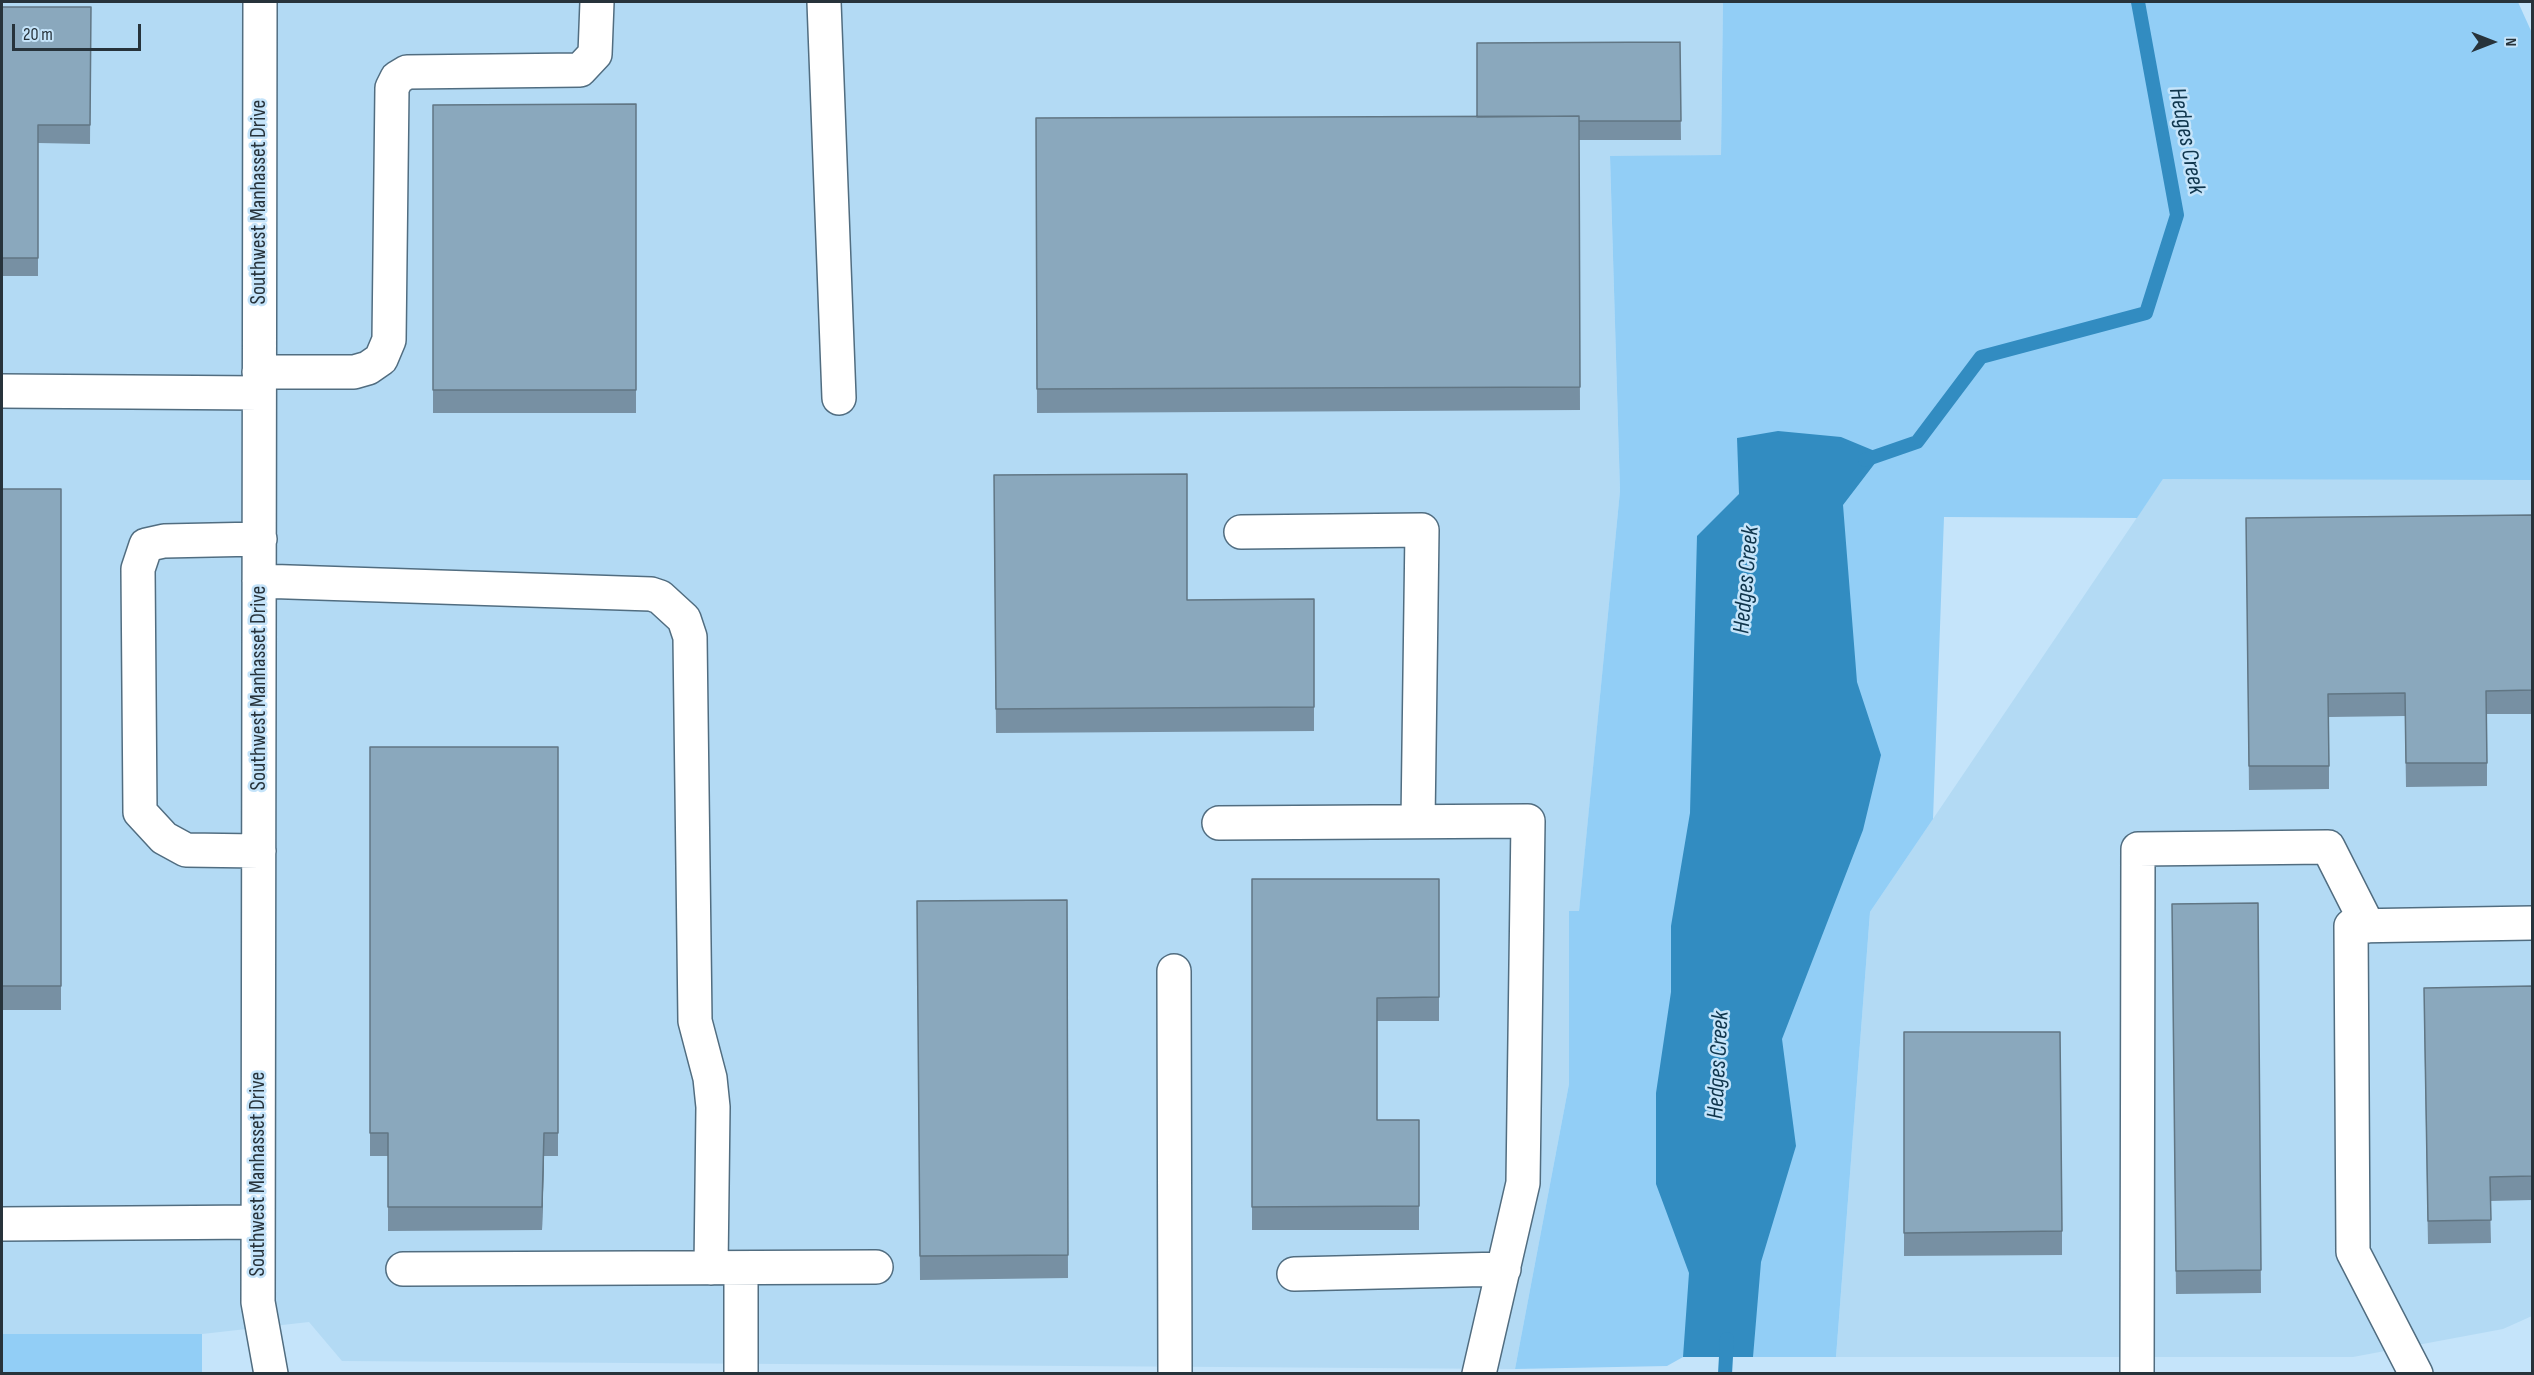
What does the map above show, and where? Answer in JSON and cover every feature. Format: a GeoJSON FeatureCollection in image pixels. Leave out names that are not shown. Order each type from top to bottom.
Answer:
{"type":"FeatureCollection","features":[{"type":"Feature","properties":{"kind":"street","name":"Southwest Manhasset Drive"},"geometry":{"type":"LineString","coordinates":[[260,2],[258,1302],[271,1374]]}},
{"type":"Feature","properties":{"kind":"street"},"geometry":{"type":"LineString","coordinates":[[2,391],[259,382],[354,372],[368,368],[381,358],[389,340],[392,88],[397,78],[407,72],[580,70],[595,54],[597,2]]}},
{"type":"Feature","properties":{"kind":"street"},"geometry":{"type":"LineString","coordinates":[[824,2],[839,398]]}},
{"type":"Feature","properties":{"kind":"street"},"geometry":{"type":"LineString","coordinates":[[1241,532],[1422,530],[1418,822]]}},
{"type":"Feature","properties":{"kind":"street"},"geometry":{"type":"LineString","coordinates":[[259,851],[186,850],[164,838],[140,812],[138,569],[146,545],[164,541],[260,539]]}},
{"type":"Feature","properties":{"kind":"street"},"geometry":{"type":"LineString","coordinates":[[259,581],[651,594],[660,597],[684,619],[690,637],[694,1021],[710,1078],[726,1268],[741,1374]]}},
{"type":"Feature","properties":{"kind":"street"},"geometry":{"type":"LineString","coordinates":[[1219,822],[1528,821],[1523,1183],[1479,1374]]}},
{"type":"Feature","properties":{"kind":"street"},"geometry":{"type":"LineString","coordinates":[[2137,1374],[2138,849],[2328,847],[2368,926]]}},
{"type":"Feature","properties":{"kind":"street"},"geometry":{"type":"LineString","coordinates":[[2416,1374],[2353,1252],[2351,926],[2532,922]]}},
{"type":"Feature","properties":{"kind":"street"},"geometry":{"type":"LineString","coordinates":[[1174,971],[1175,1374]]}},
{"type":"Feature","properties":{"kind":"street"},"geometry":{"type":"LineString","coordinates":[[2,1224],[258,1222]]}},
{"type":"Feature","properties":{"kind":"street"},"geometry":{"type":"LineString","coordinates":[[403,1269],[876,1267]]}},
{"type":"Feature","properties":{"kind":"street"},"geometry":{"type":"LineString","coordinates":[[1294,1274],[1504,1269]]}},
{"type":"Feature","properties":{"kind":"shaded area"},"geometry":{"type":"Polygon","coordinates":[[[2,2],[1723,2],[1721,155],[1610,157],[1620,491],[1579,912],[1569,912],[1569,1084],[1515,1369],[342,1361],[309,1322],[202,1334],[2,1334],[2,2]]]}},
{"type":"Feature","properties":{"kind":"shaded area"},"geometry":{"type":"Polygon","coordinates":[[[1723,2],[2518,2],[2532,33],[2532,480],[2163,479],[2137,518],[1944,517],[1933,819],[1870,912],[1836,1357],[1683,1357],[1667,1366],[1515,1369],[1569,1084],[1569,911],[1579,911],[1620,491],[1610,156],[1721,155],[1723,2]]]}},
{"type":"Feature","properties":{"kind":"shaded area"},"geometry":{"type":"Polygon","coordinates":[[[2163,479],[2532,479],[2532,1316],[2503,1329],[2353,1357],[1836,1357],[1870,912],[2163,479]]]}},
{"type":"Feature","properties":{"kind":"shaded area"},"geometry":{"type":"Polygon","coordinates":[[[2,1334],[202,1334],[202,1373],[2,1373],[2,1334]]]}},
{"type":"Feature","properties":{"kind":"water"},"geometry":{"type":"Polygon","coordinates":[[[1778,431],[1841,437],[1882,454],[1843,505],[1857,682],[1881,755],[1863,830],[1782,1039],[1796,1146],[1761,1262],[1753,1357],[1683,1357],[1689,1273],[1656,1184],[1656,1093],[1671,992],[1671,926],[1690,813],[1697,536],[1739,494],[1737,438],[1778,431]]]}},
{"type":"Feature","properties":{"kind":"building"},"geometry":{"type":"Polygon","coordinates":[[[2,7],[91,7],[90,125],[38,125],[38,258],[2,258],[2,7]]]}},
{"type":"Feature","properties":{"kind":"building"},"geometry":{"type":"Polygon","coordinates":[[[1680,42],[1681,121],[1579,121],[1579,116],[1477,117],[1477,43],[1680,42]]]}},
{"type":"Feature","properties":{"kind":"building"},"geometry":{"type":"Polygon","coordinates":[[[636,104],[636,390],[433,390],[433,105],[636,104]]]}},
{"type":"Feature","properties":{"kind":"building"},"geometry":{"type":"Polygon","coordinates":[[[1579,116],[1580,387],[1037,389],[1036,118],[1579,116]]]}},
{"type":"Feature","properties":{"kind":"building"},"geometry":{"type":"Polygon","coordinates":[[[1187,474],[1187,600],[1314,599],[1314,707],[996,709],[994,475],[1187,474]]]}},
{"type":"Feature","properties":{"kind":"building"},"geometry":{"type":"Polygon","coordinates":[[[2,489],[61,489],[61,986],[2,986],[2,489]]]}},
{"type":"Feature","properties":{"kind":"building"},"geometry":{"type":"Polygon","coordinates":[[[2532,515],[2532,690],[2486,691],[2487,763],[2406,763],[2405,693],[2328,694],[2329,766],[2249,766],[2246,518],[2532,515]]]}},
{"type":"Feature","properties":{"kind":"building"},"geometry":{"type":"Polygon","coordinates":[[[370,747],[558,747],[558,1133],[544,1133],[542,1207],[388,1207],[388,1133],[370,1133],[370,747]]]}},
{"type":"Feature","properties":{"kind":"building"},"geometry":{"type":"Polygon","coordinates":[[[1252,879],[1439,879],[1439,997],[1377,998],[1377,1120],[1419,1120],[1419,1206],[1252,1207],[1252,879]]]}},
{"type":"Feature","properties":{"kind":"building"},"geometry":{"type":"Polygon","coordinates":[[[1067,900],[1068,1255],[920,1256],[917,901],[1067,900]]]}},
{"type":"Feature","properties":{"kind":"building"},"geometry":{"type":"Polygon","coordinates":[[[2258,903],[2261,1270],[2176,1271],[2172,904],[2258,903]]]}},
{"type":"Feature","properties":{"kind":"building"},"geometry":{"type":"Polygon","coordinates":[[[2532,986],[2532,1176],[2490,1177],[2491,1220],[2428,1221],[2424,988],[2532,986]]]}},
{"type":"Feature","properties":{"kind":"building"},"geometry":{"type":"Polygon","coordinates":[[[1904,1032],[2060,1032],[2062,1231],[1904,1233],[1904,1032]]]}},
{"type":"Feature","properties":{"kind":"waterway","name":"Hedges Creek"},"geometry":{"type":"LineString","coordinates":[[1865,460],[1917,442],[1981,357],[2146,313],[2177,215],[2138,2]]}},
{"type":"Feature","properties":{"kind":"waterway","name":"Hedges Creek"},"geometry":{"type":"LineString","coordinates":[[1725,1374],[1727,1339]]}}]}
